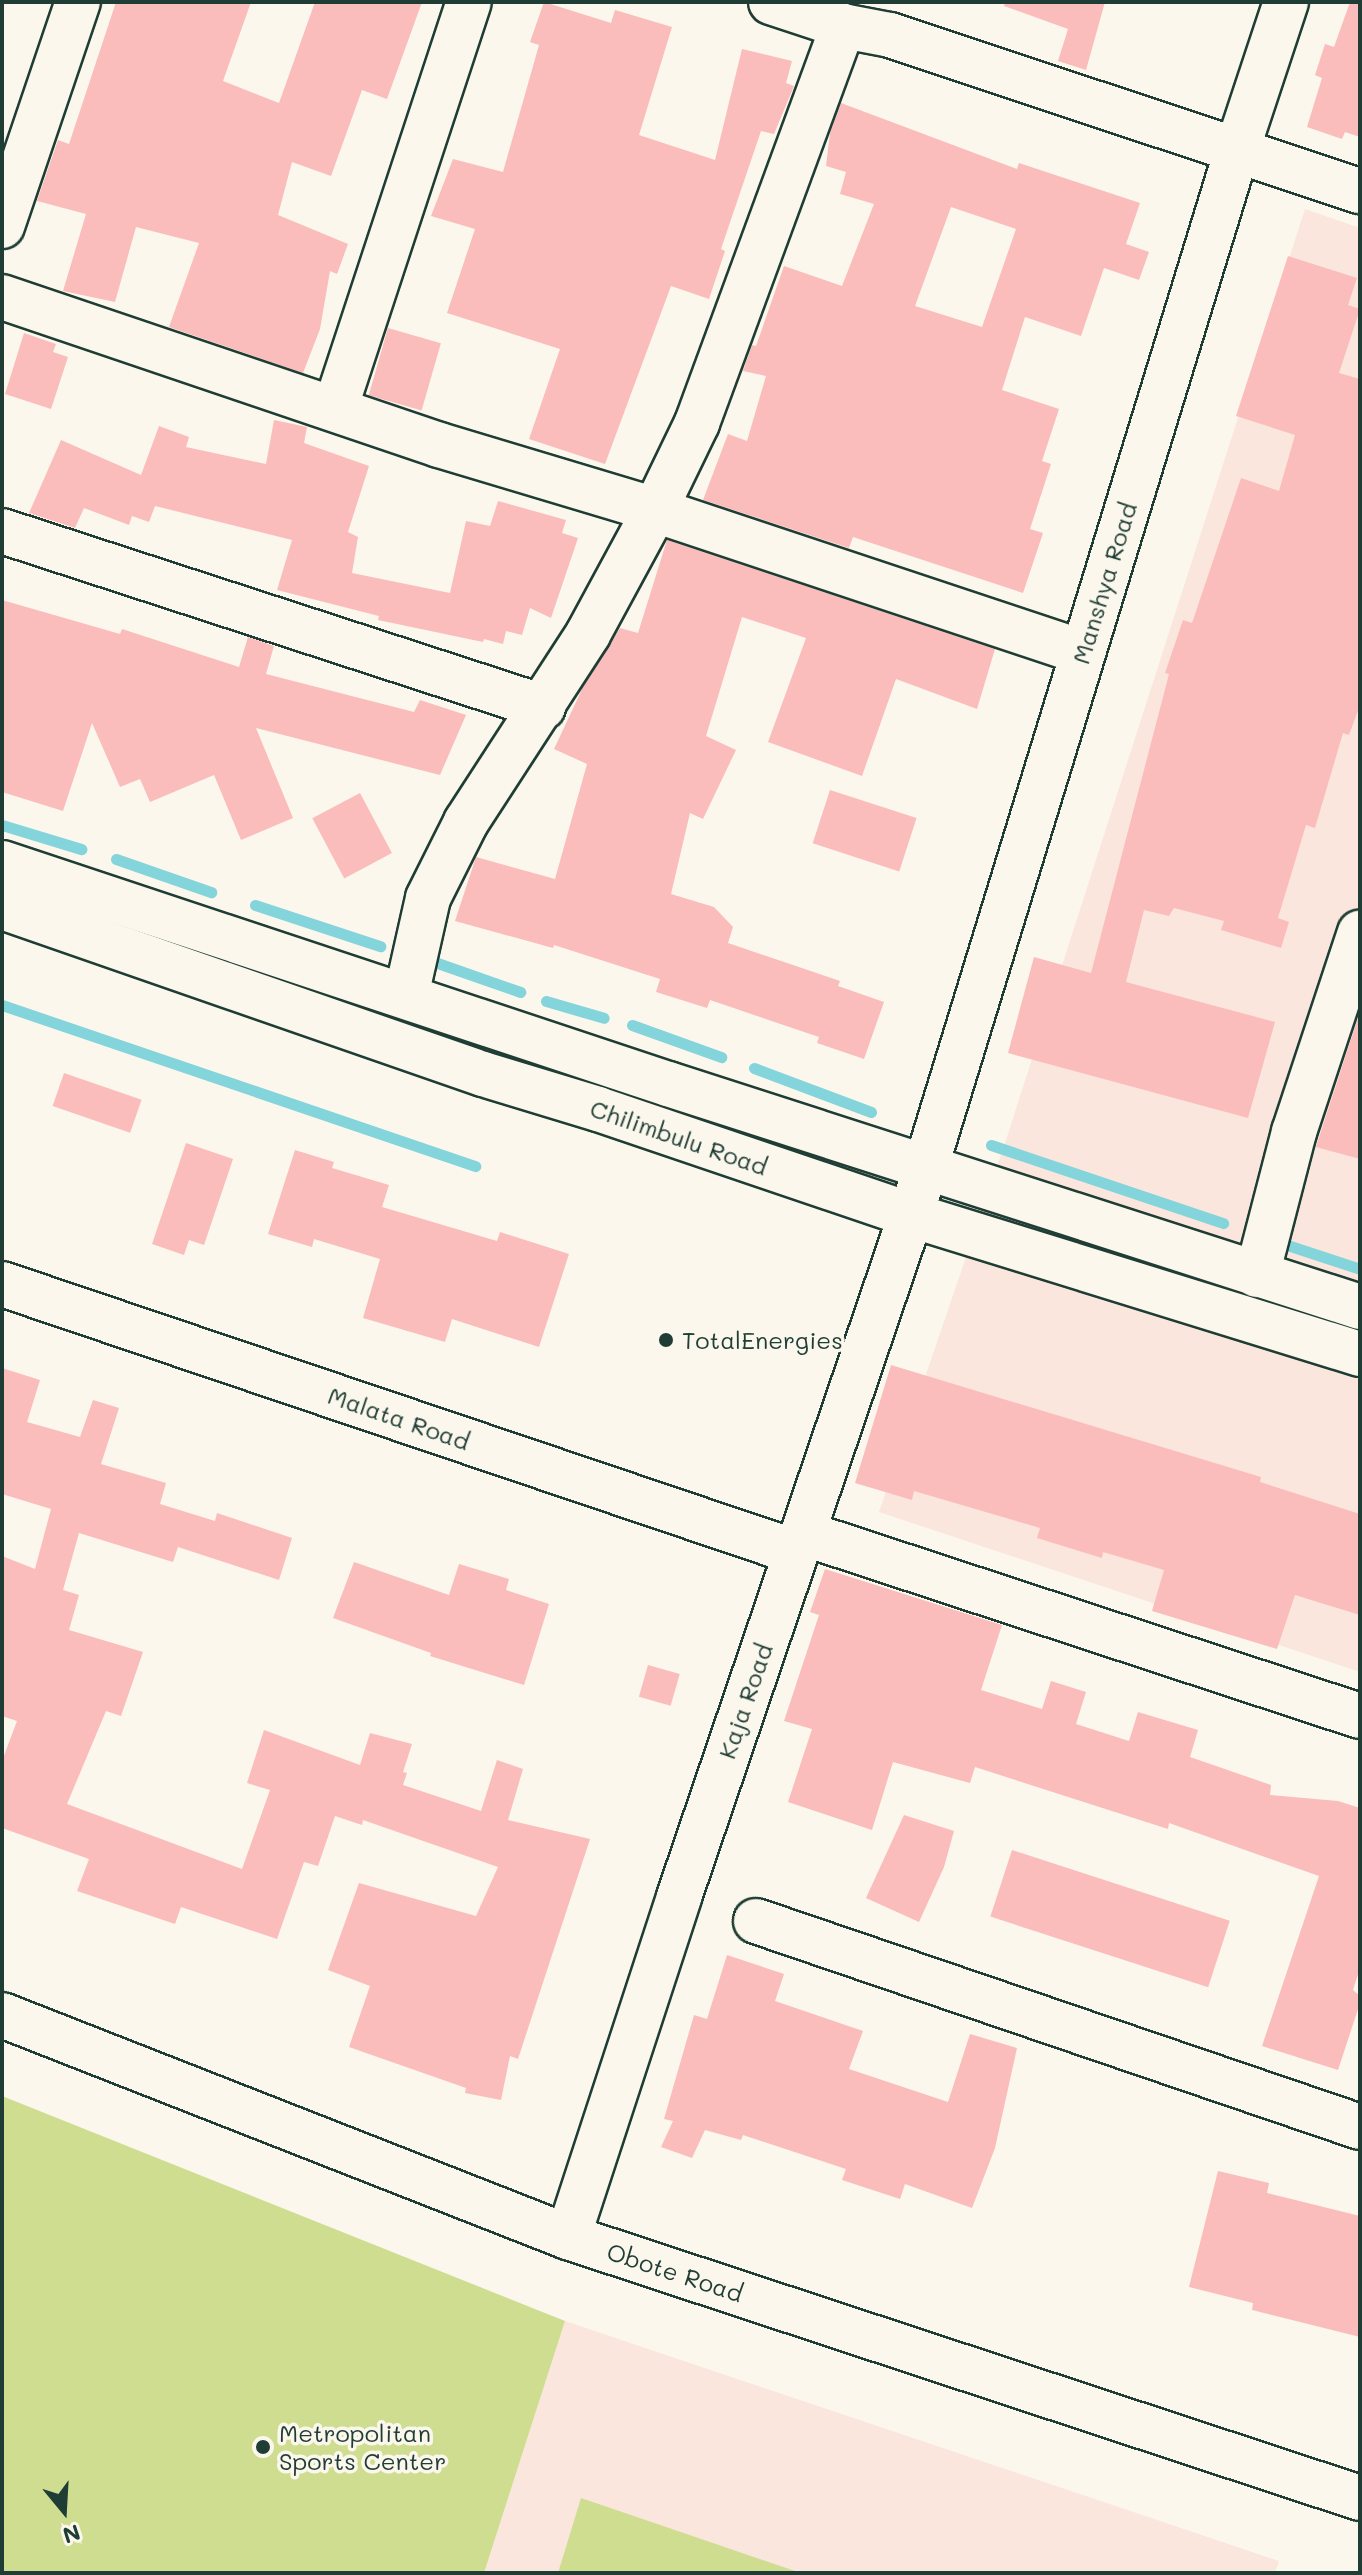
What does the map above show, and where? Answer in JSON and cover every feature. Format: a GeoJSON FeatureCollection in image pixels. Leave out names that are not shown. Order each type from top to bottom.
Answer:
{"type":"FeatureCollection","features":[{"type":"Feature","properties":{"kind":"street"},"geometry":{"type":"LineString","coordinates":[[2,226],[78,2]]}},
{"type":"Feature","properties":{"kind":"street"},"geometry":{"type":"LineString","coordinates":[[335,409],[469,2]]}},
{"type":"Feature","properties":{"kind":"street"},"geometry":{"type":"LineString","coordinates":[[771,2],[843,26],[896,18],[1360,191]]}},
{"type":"Feature","properties":{"kind":"street","name":"Manshya Road"},"geometry":{"type":"LineString","coordinates":[[924,1166],[1238,147],[1286,2]]}},
{"type":"Feature","properties":{"kind":"street"},"geometry":{"type":"LineString","coordinates":[[406,996],[428,898],[466,822],[588,634],[655,510],[697,423],[843,26]]}},
{"type":"Feature","properties":{"kind":"street"},"geometry":{"type":"LineString","coordinates":[[2,297],[335,409],[655,510],[1083,652]]}},
{"type":"Feature","properties":{"kind":"street"},"geometry":{"type":"LineString","coordinates":[[2,531],[543,707]]}},
{"type":"Feature","properties":{"kind":"street","name":"Chilimbulu Road"},"geometry":{"type":"LineString","coordinates":[[2,863],[1360,1307]]}},
{"type":"Feature","properties":{"kind":"street","name":"Chilimbulu Road"},"geometry":{"type":"LineString","coordinates":[[2,907],[483,1074],[598,1109],[911,1215],[1360,1354]]}},
{"type":"Feature","properties":{"kind":"street"},"geometry":{"type":"LineString","coordinates":[[1257,1275],[1294,1132],[1360,933]]}},
{"type":"Feature","properties":{"kind":"street","name":"Kaja Road"},"geometry":{"type":"LineString","coordinates":[[568,2237],[911,1215],[924,1166]]}},
{"type":"Feature","properties":{"kind":"street","name":"Malata Road"},"geometry":{"type":"LineString","coordinates":[[2,1284],[799,1543],[1360,1716]]}},
{"type":"Feature","properties":{"kind":"street"},"geometry":{"type":"LineString","coordinates":[[756,1921],[1360,2127]]}},
{"type":"Feature","properties":{"kind":"street","name":"Obote Road"},"geometry":{"type":"LineString","coordinates":[[2,2015],[568,2237],[1360,2498]]}},
{"type":"Feature","properties":{"kind":"shaded area"},"geometry":{"type":"Polygon","coordinates":[[[1305,209],[1360,228],[1360,1672],[879,1512],[1006,1140],[1305,209]]]}},
{"type":"Feature","properties":{"kind":"shaded area"},"geometry":{"type":"Polygon","coordinates":[[[565,2321],[1279,2561],[1275,2573],[484,2573],[565,2321]]]}},
{"type":"Feature","properties":{"kind":"green space","name":"Metropolitan Sports Center"},"geometry":{"type":"Polygon","coordinates":[[[2,2096],[565,2321],[484,2573],[2,2573],[2,2096]]]}},
{"type":"Feature","properties":{"kind":"green space"},"geometry":{"type":"Polygon","coordinates":[[[581,2498],[801,2573],[558,2573],[581,2498]]]}},
{"type":"Feature","properties":{"kind":"building"},"geometry":{"type":"Polygon","coordinates":[[[116,2],[251,2],[223,81],[279,103],[315,2],[422,2],[387,99],[362,90],[331,176],[292,162],[278,215],[348,244],[337,274],[330,271],[320,329],[303,373],[169,327],[199,243],[136,227],[115,302],[63,291],[86,214],[37,201],[58,140],[69,144],[116,2]]]}},
{"type":"Feature","properties":{"kind":"building"},"geometry":{"type":"Polygon","coordinates":[[[544,2],[611,23],[615,10],[672,27],[639,135],[715,160],[742,49],[792,61],[786,83],[794,86],[774,134],[761,131],[721,249],[725,251],[709,299],[671,286],[605,464],[529,439],[560,349],[447,313],[475,229],[431,216],[453,159],[503,172],[539,45],[530,42],[544,2]]]}},
{"type":"Feature","properties":{"kind":"building"},"geometry":{"type":"Polygon","coordinates":[[[1005,2],[1105,2],[1086,70],[1058,61],[1068,29],[1004,6],[1005,2]]]}},
{"type":"Feature","properties":{"kind":"building"},"geometry":{"type":"Polygon","coordinates":[[[1350,2],[1360,2],[1360,137],[1345,132],[1342,139],[1307,127],[1322,78],[1315,75],[1325,44],[1334,47],[1350,2]]]}},
{"type":"Feature","properties":{"kind":"building"},"geometry":{"type":"Polygon","coordinates":[[[841,103],[1017,169],[1019,163],[1140,203],[1126,244],[1149,252],[1139,280],[1104,268],[1081,336],[1025,317],[1002,390],[1059,409],[1042,461],[1051,464],[1030,529],[1043,533],[1023,593],[853,537],[849,548],[703,500],[728,434],[747,441],[766,376],[743,371],[752,345],[756,346],[784,266],[842,286],[874,204],[840,194],[846,172],[826,166],[830,133],[841,103]],[[951,207],[915,306],[982,327],[1016,229],[951,207]]]}},
{"type":"Feature","properties":{"kind":"building"},"geometry":{"type":"Polygon","coordinates":[[[1288,256],[1357,278],[1348,305],[1360,309],[1339,373],[1360,379],[1360,705],[1349,735],[1343,733],[1315,828],[1306,825],[1278,918],[1289,922],[1281,948],[1221,930],[1224,921],[1174,908],[1169,916],[1144,910],[1126,982],[1275,1022],[1248,1118],[1008,1053],[1034,957],[1091,973],[1169,674],[1165,673],[1183,620],[1192,623],[1241,478],[1279,491],[1295,435],[1236,416],[1288,256]]]}},
{"type":"Feature","properties":{"kind":"building"},"geometry":{"type":"Polygon","coordinates":[[[388,328],[441,343],[422,410],[369,395],[388,328]]]}},
{"type":"Feature","properties":{"kind":"building"},"geometry":{"type":"Polygon","coordinates":[[[24,333],[56,344],[53,352],[68,357],[51,409],[5,394],[24,333]]]}},
{"type":"Feature","properties":{"kind":"building"},"geometry":{"type":"Polygon","coordinates":[[[274,420],[307,427],[304,443],[369,466],[348,532],[358,537],[352,573],[450,593],[466,521],[490,526],[498,501],[566,520],[562,533],[578,538],[551,618],[530,608],[522,635],[506,631],[503,644],[484,639],[483,642],[378,620],[379,616],[277,590],[292,540],[155,506],[149,522],[132,516],[129,525],[84,508],[75,528],[29,513],[61,440],[141,475],[159,426],[189,437],[186,447],[266,464],[274,420]]]}},
{"type":"Feature","properties":{"kind":"building"},"geometry":{"type":"Polygon","coordinates":[[[667,540],[995,649],[977,709],[896,679],[862,776],[768,742],[806,638],[742,617],[706,736],[736,750],[703,819],[690,813],[671,894],[714,907],[733,927],[728,943],[840,981],[838,986],[884,1002],[864,1059],[817,1043],[819,1037],[710,1000],[707,1008],[656,992],[660,979],[554,945],[553,948],[455,921],[476,857],[555,879],[587,764],[554,749],[583,687],[620,628],[638,633],[667,540]]]}},
{"type":"Feature","properties":{"kind":"building"},"geometry":{"type":"Polygon","coordinates":[[[2,600],[120,634],[122,629],[239,667],[248,637],[274,646],[266,674],[414,712],[420,700],[466,715],[440,775],[256,728],[293,818],[241,840],[214,775],[150,802],[140,779],[120,787],[92,723],[63,811],[2,792],[2,600]]]}},
{"type":"Feature","properties":{"kind":"building"},"geometry":{"type":"Polygon","coordinates":[[[830,790],[917,818],[899,871],[813,843],[830,790]]]}},
{"type":"Feature","properties":{"kind":"building"},"geometry":{"type":"Polygon","coordinates":[[[360,793],[392,853],[344,878],[312,818],[360,793]]]}},
{"type":"Feature","properties":{"kind":"building"},"geometry":{"type":"Polygon","coordinates":[[[1360,1012],[1360,1159],[1316,1147],[1360,1012]]]}},
{"type":"Feature","properties":{"kind":"building"},"geometry":{"type":"Polygon","coordinates":[[[64,1073],[142,1100],[130,1133],[53,1106],[64,1073]]]}},
{"type":"Feature","properties":{"kind":"building"},"geometry":{"type":"Polygon","coordinates":[[[186,1143],[233,1159],[204,1245],[189,1240],[184,1255],[152,1244],[186,1143]]]}},
{"type":"Feature","properties":{"kind":"building"},"geometry":{"type":"Polygon","coordinates":[[[295,1150],[334,1162],[332,1168],[389,1185],[382,1207],[497,1241],[500,1232],[569,1254],[539,1347],[452,1319],[445,1342],[363,1318],[380,1259],[314,1239],[312,1247],[268,1234],[295,1150]]]}},
{"type":"Feature","properties":{"kind":"building"},"geometry":{"type":"Polygon","coordinates":[[[891,1365],[1261,1477],[1260,1482],[1360,1514],[1360,1615],[1295,1595],[1277,1649],[1152,1611],[1164,1570],[1103,1552],[1102,1558],[1037,1538],[1040,1528],[914,1491],[912,1500],[855,1483],[891,1365]]]}},
{"type":"Feature","properties":{"kind":"building"},"geometry":{"type":"Polygon","coordinates":[[[2,1368],[40,1380],[27,1422],[80,1437],[93,1400],[119,1408],[101,1464],[166,1483],[160,1504],[215,1521],[217,1513],[292,1538],[279,1580],[178,1547],[173,1562],[79,1533],[63,1590],[79,1595],[69,1630],[143,1652],[121,1716],[106,1711],[67,1804],[242,1869],[270,1790],[247,1783],[264,1730],[360,1765],[370,1733],[412,1744],[403,1772],[407,1773],[403,1785],[481,1811],[497,1760],[523,1769],[508,1820],[590,1839],[518,2059],[510,2056],[501,2100],[465,2093],[466,2088],[349,2047],[370,1986],[328,1970],[359,1883],[476,1916],[498,1867],[363,1820],[362,1825],[335,1816],[318,1866],[304,1862],[277,1939],[181,1907],[175,1924],[77,1891],[89,1859],[2,1828],[2,1761],[17,1721],[2,1716],[2,1556],[35,1569],[51,1509],[2,1494],[2,1368]]]}},
{"type":"Feature","properties":{"kind":"building"},"geometry":{"type":"Polygon","coordinates":[[[354,1562],[449,1595],[459,1564],[509,1579],[506,1590],[549,1604],[524,1685],[430,1656],[431,1653],[333,1618],[354,1562]]]}},
{"type":"Feature","properties":{"kind":"building"},"geometry":{"type":"Polygon","coordinates":[[[825,1569],[1002,1625],[981,1690],[1042,1709],[1051,1681],[1086,1692],[1076,1724],[1129,1741],[1138,1712],[1198,1730],[1190,1757],[1271,1785],[1270,1795],[1338,1801],[1360,1808],[1360,1968],[1353,1990],[1360,1996],[1360,2003],[1338,2070],[1262,2046],[1319,1876],[1169,1823],[1168,1829],[975,1767],[970,1783],[893,1762],[872,1830],[788,1802],[812,1729],[784,1721],[819,1615],[810,1612],[825,1569]]]}},
{"type":"Feature","properties":{"kind":"building"},"geometry":{"type":"Polygon","coordinates":[[[648,1665],[680,1674],[671,1706],[639,1697],[648,1665]]]}},
{"type":"Feature","properties":{"kind":"building"},"geometry":{"type":"Polygon","coordinates":[[[904,1815],[954,1831],[944,1867],[919,1922],[866,1898],[904,1815]]]}},
{"type":"Feature","properties":{"kind":"building"},"geometry":{"type":"Polygon","coordinates":[[[1012,1850],[1230,1921],[1208,1987],[990,1917],[1012,1850]]]}},
{"type":"Feature","properties":{"kind":"building"},"geometry":{"type":"Polygon","coordinates":[[[727,1955],[784,1974],[775,2001],[863,2031],[849,2069],[948,2102],[970,2034],[1017,2048],[995,2148],[972,2208],[905,2184],[900,2199],[842,2180],[846,2169],[743,2135],[741,2140],[705,2130],[692,2158],[661,2147],[673,2121],[664,2119],[694,2015],[707,2019],[727,1955]]]}},
{"type":"Feature","properties":{"kind":"building"},"geometry":{"type":"Polygon","coordinates":[[[1218,2171],[1269,2183],[1267,2193],[1360,2216],[1360,2337],[1252,2310],[1253,2303],[1189,2287],[1218,2171]]]}},
{"type":"Feature","properties":{"kind":"waterway"},"geometry":{"type":"LineString","coordinates":[[2,825],[81,849]]}},
{"type":"Feature","properties":{"kind":"waterway"},"geometry":{"type":"LineString","coordinates":[[116,859],[211,892]]}},
{"type":"Feature","properties":{"kind":"waterway"},"geometry":{"type":"LineString","coordinates":[[255,905],[380,946]]}},
{"type":"Feature","properties":{"kind":"waterway"},"geometry":{"type":"LineString","coordinates":[[426,959],[520,992]]}},
{"type":"Feature","properties":{"kind":"waterway"},"geometry":{"type":"LineString","coordinates":[[546,1001],[604,1018]]}},
{"type":"Feature","properties":{"kind":"waterway"},"geometry":{"type":"LineString","coordinates":[[2,1005],[475,1166]]}},
{"type":"Feature","properties":{"kind":"waterway"},"geometry":{"type":"LineString","coordinates":[[632,1025],[721,1057]]}},
{"type":"Feature","properties":{"kind":"waterway"},"geometry":{"type":"LineString","coordinates":[[754,1068],[871,1112]]}},
{"type":"Feature","properties":{"kind":"waterway"},"geometry":{"type":"LineString","coordinates":[[991,1145],[1223,1223]]}},
{"type":"Feature","properties":{"kind":"waterway"},"geometry":{"type":"LineString","coordinates":[[1275,1241],[1360,1269]]}},
{"type":"Feature","properties":{"kind":"place","name":"TotalEnergies"},"geometry":{"type":"Point","coordinates":[666,1340]}},
{"type":"Feature","properties":{"kind":"place","name":"Metropolitan Sports Center"},"geometry":{"type":"Point","coordinates":[263,2447]}}]}
